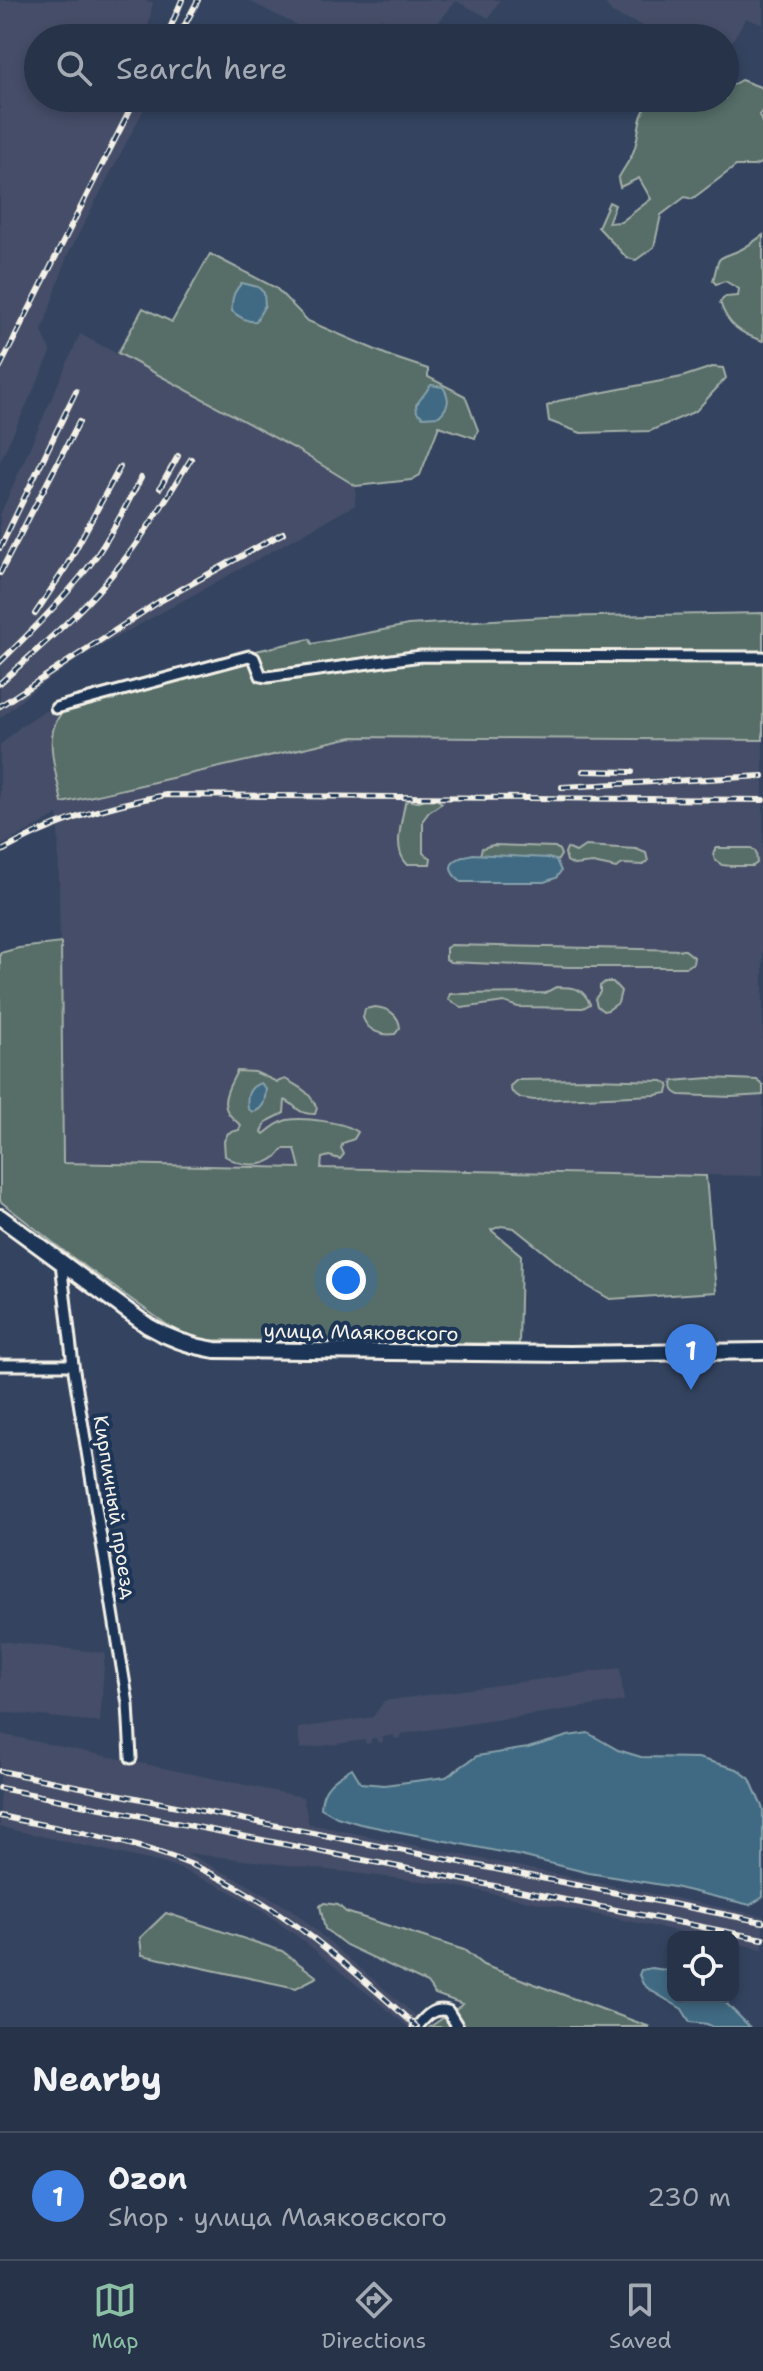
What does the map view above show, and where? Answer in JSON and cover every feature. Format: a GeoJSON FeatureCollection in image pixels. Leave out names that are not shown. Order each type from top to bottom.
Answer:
{"type":"FeatureCollection","features":[{"type":"Feature","properties":{"kind":"street"},"geometry":{"type":"LineString","coordinates":[[56,708],[249,656],[254,658],[261,676],[267,677],[421,656],[763,657]]}},
{"type":"Feature","properties":{"kind":"street","name":"улица Маяковского"},"geometry":{"type":"LineString","coordinates":[[0,1217],[148,1326],[190,1346],[215,1350],[555,1354],[763,1351]]}},
{"type":"Feature","properties":{"kind":"street","name":"Кирпичный проезд"},"geometry":{"type":"LineString","coordinates":[[61,1262],[73,1365],[128,1704],[131,1758]]}},
{"type":"Feature","properties":{"kind":"street"},"geometry":{"type":"LineString","coordinates":[[0,1365],[73,1365]]}},
{"type":"Feature","properties":{"kind":"street"},"geometry":{"type":"LineString","coordinates":[[417,2027],[427,2015],[441,2009],[454,2017],[458,2027]]}},
{"type":"Feature","properties":{"kind":"shaded area"},"geometry":{"type":"Polygon","coordinates":[[[0,0],[153,2],[149,24],[24,24],[24,112],[142,112],[68,254],[42,331],[51,353],[0,461],[0,0]]]}},
{"type":"Feature","properties":{"kind":"shaded area"},"geometry":{"type":"Polygon","coordinates":[[[247,0],[500,0],[489,18],[456,1],[437,24],[394,24],[380,18],[377,24],[294,24],[247,0]]]}},
{"type":"Feature","properties":{"kind":"shaded area"},"geometry":{"type":"Polygon","coordinates":[[[603,0],[763,0],[763,25],[746,18],[739,30],[739,24],[638,24],[612,13],[603,0]]]}},
{"type":"Feature","properties":{"kind":"shaded area"},"geometry":{"type":"Polygon","coordinates":[[[242,283],[258,287],[264,293],[265,305],[256,321],[243,319],[232,311],[234,296],[242,283]]]}},
{"type":"Feature","properties":{"kind":"shaded area"},"geometry":{"type":"Polygon","coordinates":[[[80,334],[294,448],[356,486],[355,505],[90,652],[37,687],[0,718],[0,515],[80,334]]]}},
{"type":"Feature","properties":{"kind":"shaded area"},"geometry":{"type":"Polygon","coordinates":[[[431,385],[443,387],[448,398],[447,405],[439,416],[423,417],[417,412],[416,405],[431,385]]]}},
{"type":"Feature","properties":{"kind":"shaded area"},"geometry":{"type":"Polygon","coordinates":[[[44,711],[60,713],[56,719],[283,751],[352,737],[763,740],[763,1176],[63,1163],[58,815],[0,846],[0,745],[44,711]]]}},
{"type":"Feature","properties":{"kind":"shaded area"},"geometry":{"type":"Polygon","coordinates":[[[473,854],[548,858],[556,860],[561,871],[556,878],[544,882],[461,882],[452,871],[452,864],[473,854]]]}},
{"type":"Feature","properties":{"kind":"shaded area"},"geometry":{"type":"Polygon","coordinates":[[[261,1083],[266,1089],[265,1100],[260,1109],[253,1112],[248,1109],[248,1096],[253,1087],[261,1083]]]}},
{"type":"Feature","properties":{"kind":"shaded area"},"geometry":{"type":"Polygon","coordinates":[[[0,1641],[105,1653],[100,1722],[0,1712],[0,1641]]]}},
{"type":"Feature","properties":{"kind":"shaded area"},"geometry":{"type":"Polygon","coordinates":[[[620,1668],[624,1701],[401,1734],[401,1738],[395,1739],[394,1735],[383,1737],[383,1742],[378,1743],[376,1738],[366,1744],[365,1740],[300,1749],[298,1728],[373,1717],[384,1701],[620,1668]]]}},
{"type":"Feature","properties":{"kind":"shaded area"},"geometry":{"type":"Polygon","coordinates":[[[588,1733],[618,1750],[641,1757],[698,1758],[737,1769],[750,1779],[763,1809],[763,1897],[750,1905],[674,1887],[589,1873],[360,1824],[321,1808],[326,1789],[352,1768],[361,1783],[384,1785],[446,1777],[477,1756],[528,1748],[588,1733]]]}},
{"type":"Feature","properties":{"kind":"shaded area"},"geometry":{"type":"Polygon","coordinates":[[[0,1734],[303,1797],[309,1824],[763,1916],[763,1949],[739,1944],[739,1931],[677,1931],[445,1884],[186,1853],[292,1910],[429,2027],[408,2027],[305,1942],[226,1889],[171,1865],[0,1827],[0,1734]]]}},
{"type":"Feature","properties":{"kind":"shaded area"},"geometry":{"type":"Polygon","coordinates":[[[641,1970],[667,1970],[667,2000],[643,1984],[639,1975],[641,1970]]]}},
{"type":"Feature","properties":{"kind":"shaded area"},"geometry":{"type":"Polygon","coordinates":[[[672,2003],[726,2003],[750,2027],[713,2027],[690,2022],[682,2009],[672,2003]]]}},
{"type":"Feature","properties":{"kind":"green space"},"geometry":{"type":"Polygon","coordinates":[[[739,81],[763,88],[763,110],[759,115],[763,125],[763,162],[754,166],[736,166],[692,199],[685,197],[661,215],[654,247],[636,260],[627,258],[598,227],[609,202],[615,205],[608,223],[621,222],[651,199],[639,178],[620,187],[618,179],[632,155],[643,112],[739,112],[739,81]]]}},
{"type":"Feature","properties":{"kind":"green space"},"geometry":{"type":"Polygon","coordinates":[[[763,235],[763,341],[736,328],[723,310],[720,302],[725,297],[738,296],[739,289],[725,281],[716,284],[713,281],[720,259],[763,235]]]}},
{"type":"Feature","properties":{"kind":"green space"},"geometry":{"type":"Polygon","coordinates":[[[210,254],[276,288],[308,321],[428,369],[428,377],[465,396],[478,430],[475,438],[439,426],[420,475],[411,480],[356,486],[294,448],[118,353],[143,308],[172,322],[210,254]]]}},
{"type":"Feature","properties":{"kind":"green space"},"geometry":{"type":"Polygon","coordinates":[[[712,367],[723,368],[726,378],[696,411],[650,431],[581,433],[549,421],[547,406],[558,401],[682,377],[712,367]]]}},
{"type":"Feature","properties":{"kind":"green space"},"geometry":{"type":"Polygon","coordinates":[[[763,613],[763,740],[352,737],[62,803],[52,740],[59,717],[67,708],[243,664],[256,651],[310,639],[312,644],[408,625],[546,617],[763,613]]]}},
{"type":"Feature","properties":{"kind":"green space"},"geometry":{"type":"Polygon","coordinates":[[[436,799],[442,803],[423,820],[423,853],[431,858],[430,864],[407,864],[402,858],[399,843],[405,803],[436,799]]]}},
{"type":"Feature","properties":{"kind":"green space"},"geometry":{"type":"Polygon","coordinates":[[[493,845],[555,847],[561,855],[558,860],[545,861],[480,855],[482,848],[493,845]]]}},
{"type":"Feature","properties":{"kind":"green space"},"geometry":{"type":"Polygon","coordinates":[[[585,846],[636,849],[646,853],[648,861],[643,865],[623,864],[616,868],[593,863],[574,865],[567,861],[567,848],[576,852],[585,846]]]}},
{"type":"Feature","properties":{"kind":"green space"},"geometry":{"type":"Polygon","coordinates":[[[716,848],[751,848],[756,852],[757,863],[753,866],[722,865],[715,860],[713,854],[716,848]]]}},
{"type":"Feature","properties":{"kind":"green space"},"geometry":{"type":"Polygon","coordinates":[[[61,943],[63,1163],[300,1168],[295,1149],[283,1149],[271,1160],[256,1164],[240,1163],[225,1156],[224,1141],[228,1133],[239,1130],[241,1125],[228,1113],[226,1094],[237,1071],[255,1072],[277,1082],[285,1079],[296,1085],[308,1094],[317,1108],[315,1114],[304,1113],[285,1100],[284,1113],[266,1122],[264,1134],[281,1122],[294,1119],[334,1123],[358,1132],[354,1139],[343,1143],[341,1148],[344,1154],[340,1159],[322,1158],[321,1168],[706,1176],[716,1292],[610,1299],[584,1284],[514,1228],[501,1226],[491,1230],[521,1255],[519,1344],[205,1340],[176,1331],[69,1255],[0,1201],[0,953],[61,943]]]}},
{"type":"Feature","properties":{"kind":"green space"},"geometry":{"type":"Polygon","coordinates":[[[451,945],[685,950],[694,957],[693,963],[686,967],[568,967],[450,962],[446,959],[446,948],[451,945]]]}},
{"type":"Feature","properties":{"kind":"green space"},"geometry":{"type":"Polygon","coordinates":[[[605,982],[613,982],[621,991],[618,1003],[603,1011],[595,999],[605,982]]]}},
{"type":"Feature","properties":{"kind":"green space"},"geometry":{"type":"Polygon","coordinates":[[[556,987],[576,989],[584,994],[590,1004],[583,1008],[518,1007],[504,1002],[462,1008],[448,999],[450,994],[545,993],[556,987]]]}},
{"type":"Feature","properties":{"kind":"green space"},"geometry":{"type":"Polygon","coordinates":[[[375,1007],[395,1015],[400,1028],[395,1034],[376,1032],[365,1023],[365,1009],[375,1007]]]}},
{"type":"Feature","properties":{"kind":"green space"},"geometry":{"type":"Polygon","coordinates":[[[710,1078],[757,1080],[763,1085],[763,1095],[680,1095],[672,1088],[673,1081],[710,1078]]]}},
{"type":"Feature","properties":{"kind":"green space"},"geometry":{"type":"Polygon","coordinates":[[[517,1080],[662,1081],[669,1085],[667,1093],[656,1095],[534,1100],[521,1098],[512,1092],[510,1086],[517,1080]]]}},
{"type":"Feature","properties":{"kind":"green space"},"geometry":{"type":"Polygon","coordinates":[[[324,1903],[338,1905],[346,1912],[464,1950],[483,1965],[650,2027],[430,2027],[463,2004],[435,1994],[427,1983],[346,1945],[325,1929],[320,1906],[324,1903]]]}},
{"type":"Feature","properties":{"kind":"green space"},"geometry":{"type":"Polygon","coordinates":[[[166,1913],[282,1951],[317,1977],[296,1988],[142,1955],[140,1938],[166,1913]]]}},
{"type":"Feature","properties":{"kind":"railway"},"geometry":{"type":"LineString","coordinates":[[172,24],[182,0]]}},
{"type":"Feature","properties":{"kind":"railway"},"geometry":{"type":"LineString","coordinates":[[185,24],[198,0]]}},
{"type":"Feature","properties":{"kind":"railway"},"geometry":{"type":"LineString","coordinates":[[0,367],[129,112]]}},
{"type":"Feature","properties":{"kind":"railway"},"geometry":{"type":"LineString","coordinates":[[0,548],[76,391]]}},
{"type":"Feature","properties":{"kind":"railway"},"geometry":{"type":"LineString","coordinates":[[0,573],[79,422]]}},
{"type":"Feature","properties":{"kind":"railway"},"geometry":{"type":"LineString","coordinates":[[160,488],[178,456]]}},
{"type":"Feature","properties":{"kind":"railway"},"geometry":{"type":"LineString","coordinates":[[0,683],[60,629],[126,558],[191,459]]}},
{"type":"Feature","properties":{"kind":"railway"},"geometry":{"type":"LineString","coordinates":[[35,614],[66,567],[120,467]]}},
{"type":"Feature","properties":{"kind":"railway"},"geometry":{"type":"LineString","coordinates":[[0,662],[86,570],[109,537],[141,478]]}},
{"type":"Feature","properties":{"kind":"railway"},"geometry":{"type":"LineString","coordinates":[[0,706],[160,601],[283,533]]}},
{"type":"Feature","properties":{"kind":"railway"},"geometry":{"type":"LineString","coordinates":[[583,771],[632,772]]}},
{"type":"Feature","properties":{"kind":"railway"},"geometry":{"type":"LineString","coordinates":[[562,787],[763,776]]}},
{"type":"Feature","properties":{"kind":"railway"},"geometry":{"type":"LineString","coordinates":[[0,852],[80,816],[166,795],[763,800]]}},
{"type":"Feature","properties":{"kind":"railway"},"geometry":{"type":"LineString","coordinates":[[0,1771],[763,1922]]}},
{"type":"Feature","properties":{"kind":"railway"},"geometry":{"type":"LineString","coordinates":[[0,1788],[763,1939]]}},
{"type":"Feature","properties":{"kind":"railway"},"geometry":{"type":"LineString","coordinates":[[0,1816],[135,1846],[212,1874],[294,1924],[417,2027]]}},
{"type":"Feature","properties":{"kind":"place","name":"Ozon"},"geometry":{"type":"Point","coordinates":[691,1390]}}]}
